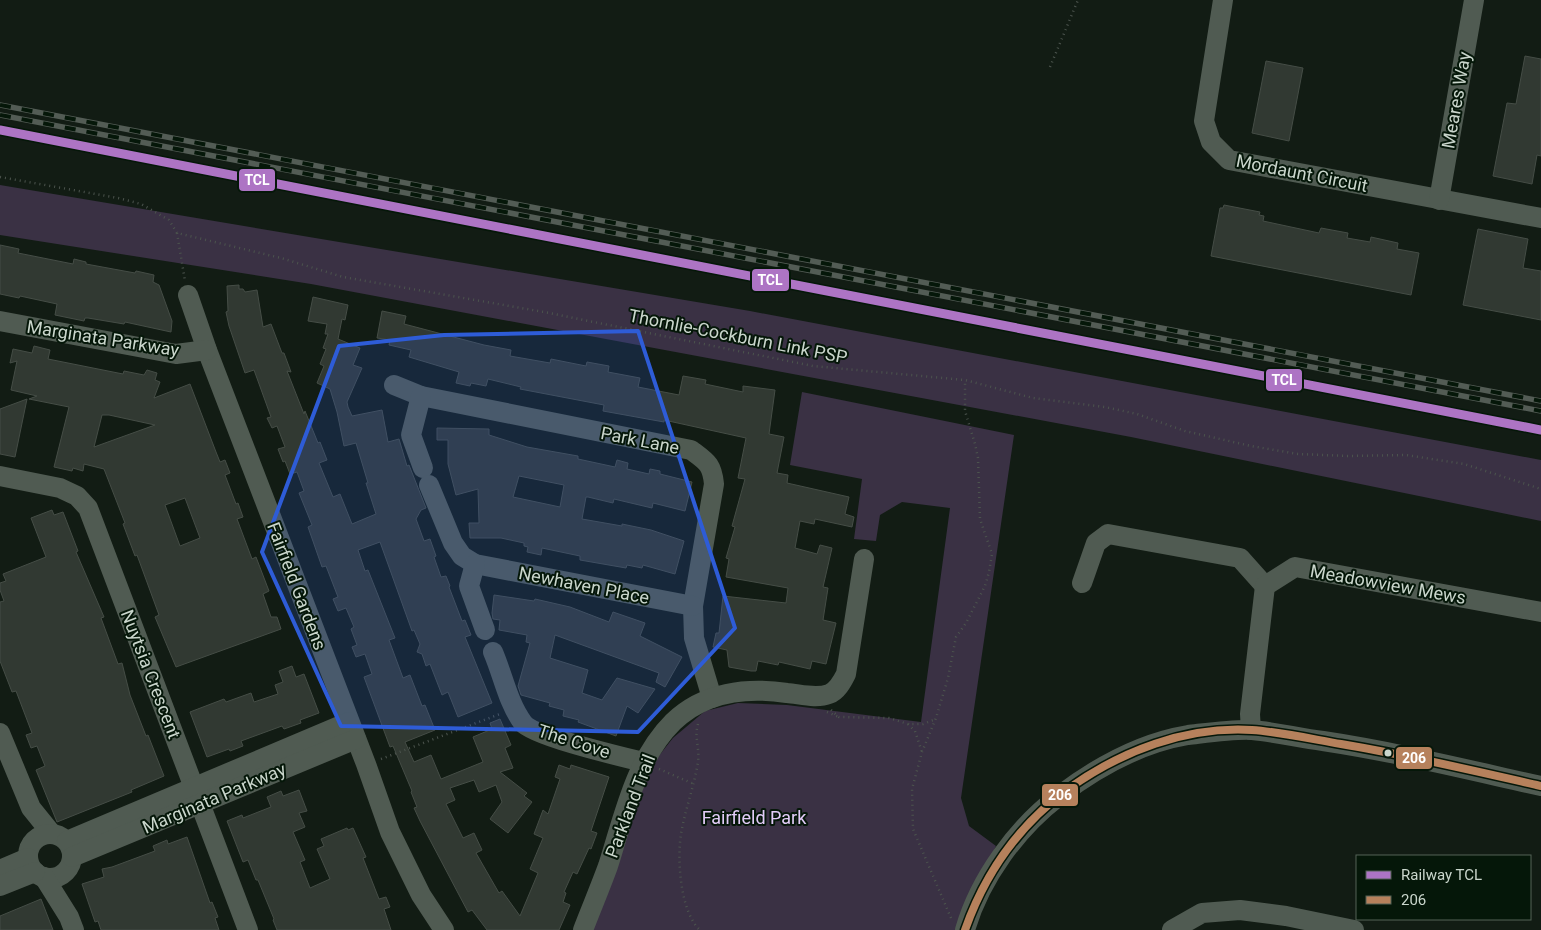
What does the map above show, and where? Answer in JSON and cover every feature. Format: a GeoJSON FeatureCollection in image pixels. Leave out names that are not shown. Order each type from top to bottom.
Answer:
{"type":"FeatureCollection","features":[{"type":"Feature","properties":{"kind":"street","name":"Mordaunt Circuit"},"geometry":{"type":"LineString","coordinates":[[1222,0],[1204,121],[1212,142],[1229,160],[1541,218]]}},
{"type":"Feature","properties":{"kind":"street","name":"Meares Way"},"geometry":{"type":"LineString","coordinates":[[1439,200],[1474,0]]}},
{"type":"Feature","properties":{"kind":"street","name":"Fairfield Gardens"},"geometry":{"type":"LineString","coordinates":[[188,295],[207,350],[366,764],[390,832],[420,894],[444,930]]}},
{"type":"Feature","properties":{"kind":"street","name":"Marginata Parkway"},"geometry":{"type":"LineString","coordinates":[[0,321],[176,354],[207,350]]}},
{"type":"Feature","properties":{"kind":"street","name":"Park Lane"},"geometry":{"type":"LineString","coordinates":[[394,385],[421,396],[691,450],[704,460],[712,470],[714,484],[693,606],[694,638],[712,698]]}},
{"type":"Feature","properties":{"kind":"street","name":"Newhaven Place"},"geometry":{"type":"LineString","coordinates":[[421,396],[411,435],[452,543],[462,556],[476,564],[693,606]]}},
{"type":"Feature","properties":{"kind":"street","name":"Nuytsia Crescent"},"geometry":{"type":"LineString","coordinates":[[0,476],[60,488],[77,496],[88,508],[248,930]]}},
{"type":"Feature","properties":{"kind":"street"},"geometry":{"type":"LineString","coordinates":[[1082,583],[1096,543],[1108,534],[1240,558],[1265,586],[1250,714],[1251,730]]}},
{"type":"Feature","properties":{"kind":"street","name":"Parkland Trail"},"geometry":{"type":"LineString","coordinates":[[583,930],[605,873],[643,762],[654,744],[674,721],[697,704],[737,691],[763,690],[814,696],[829,694],[839,687],[846,674],[864,559]]}},
{"type":"Feature","properties":{"kind":"street"},"geometry":{"type":"LineString","coordinates":[[476,564],[468,586],[485,630]]}},
{"type":"Feature","properties":{"kind":"street","name":"Meadowview Mews"},"geometry":{"type":"LineString","coordinates":[[1265,586],[1295,567],[1541,612]]}},
{"type":"Feature","properties":{"kind":"street","name":"The Cove"},"geometry":{"type":"LineString","coordinates":[[493,652],[514,708],[524,725],[548,736],[643,762]]}},
{"type":"Feature","properties":{"kind":"street","name":"Marginata Parkway"},"geometry":{"type":"LineString","coordinates":[[0,870],[35,862],[55,877],[64,851],[353,730]]}},
{"type":"Feature","properties":{"kind":"street"},"geometry":{"type":"LineString","coordinates":[[959,926],[1008,849],[1045,807],[1078,781],[1105,764],[1150,745],[1187,736],[1251,730],[1402,755],[1541,786]]}},
{"type":"Feature","properties":{"kind":"street"},"geometry":{"type":"LineString","coordinates":[[0,733],[31,808],[64,851],[72,923]]}},
{"type":"Feature","properties":{"kind":"street"},"geometry":{"type":"LineString","coordinates":[[31,808],[35,862],[72,923]]}},
{"type":"Feature","properties":{"kind":"street","name":"Marginata Parkway"},"geometry":{"type":"LineString","coordinates":[[0,886],[35,862],[38,837],[64,851]]}},
{"type":"Feature","properties":{"kind":"street"},"geometry":{"type":"LineString","coordinates":[[1172,930],[1202,913],[1240,910],[1286,916],[1354,930]]}},
{"type":"Feature","properties":{"kind":"path"},"geometry":{"type":"LineString","coordinates":[[1050,67],[1078,0]]}},
{"type":"Feature","properties":{"kind":"path"},"geometry":{"type":"LineString","coordinates":[[0,178],[118,198],[141,204],[169,220],[177,233],[188,295]]}},
{"type":"Feature","properties":{"kind":"path","name":"Thornlie-Cockburn Link PSP"},"geometry":{"type":"LineString","coordinates":[[177,233],[247,248],[342,277],[544,312],[813,366],[965,380],[1033,398],[1105,407],[1137,414],[1185,431],[1251,446],[1298,454],[1349,456],[1406,455],[1464,464],[1541,488]]}},
{"type":"Feature","properties":{"kind":"path"},"geometry":{"type":"LineString","coordinates":[[959,926],[913,829],[912,789],[922,752],[936,718],[948,678],[956,637],[966,623],[990,572],[992,554],[980,519],[978,458],[965,411],[965,380]]}},
{"type":"Feature","properties":{"kind":"path"},"geometry":{"type":"LineString","coordinates":[[814,696],[839,717],[889,718],[908,724],[923,724],[936,718]]}},
{"type":"Feature","properties":{"kind":"path"},"geometry":{"type":"LineString","coordinates":[[366,764],[514,708]]}},
{"type":"Feature","properties":{"kind":"path"},"geometry":{"type":"LineString","coordinates":[[699,720],[696,731],[698,760],[681,835],[680,878],[682,895],[692,923],[700,930]]}},
{"type":"Feature","properties":{"kind":"path"},"geometry":{"type":"LineString","coordinates":[[908,724],[915,731],[922,752]]}},
{"type":"Feature","properties":{"kind":"path"},"geometry":{"type":"LineString","coordinates":[[643,762],[694,784]]}},
{"type":"Feature","properties":{"kind":"highlighted area"},"geometry":{"type":"Polygon","coordinates":[[[638,331],[735,628],[638,732],[341,726],[262,552],[339,346],[444,335],[638,331]]]}},
{"type":"Feature","properties":{"kind":"green space"},"geometry":{"type":"Polygon","coordinates":[[[0,185],[750,311],[1541,460],[1541,521],[1131,437],[311,284],[0,235],[0,185]]]}},
{"type":"Feature","properties":{"kind":"green space","name":"Fairfield Park"},"geometry":{"type":"Polygon","coordinates":[[[802,392],[1014,435],[961,798],[969,826],[996,846],[959,920],[957,930],[589,930],[650,767],[673,738],[705,711],[738,703],[787,705],[921,722],[950,508],[902,502],[880,515],[876,541],[854,539],[862,479],[790,465],[802,392]]]}},
{"type":"Feature","properties":{"kind":"building"},"geometry":{"type":"Polygon","coordinates":[[[1525,56],[1541,59],[1541,156],[1537,155],[1532,184],[1493,176],[1507,103],[1516,104],[1525,56]]]}},
{"type":"Feature","properties":{"kind":"building"},"geometry":{"type":"Polygon","coordinates":[[[1266,61],[1303,68],[1289,141],[1252,133],[1266,61]]]}},
{"type":"Feature","properties":{"kind":"building"},"geometry":{"type":"Polygon","coordinates":[[[1224,205],[1260,212],[1259,215],[1264,216],[1263,221],[1319,233],[1321,228],[1348,233],[1347,238],[1370,242],[1371,237],[1398,243],[1397,249],[1419,253],[1411,295],[1211,256],[1220,208],[1223,208],[1224,205]]]}},
{"type":"Feature","properties":{"kind":"building"},"geometry":{"type":"Polygon","coordinates":[[[1478,229],[1528,239],[1523,268],[1541,271],[1541,320],[1463,305],[1478,229]]]}},
{"type":"Feature","properties":{"kind":"building"},"geometry":{"type":"Polygon","coordinates":[[[0,245],[19,249],[18,253],[73,264],[74,259],[86,262],[86,264],[154,275],[153,282],[159,285],[172,321],[171,332],[125,322],[124,324],[88,318],[85,318],[84,321],[55,315],[57,304],[0,294],[0,245]]]}},
{"type":"Feature","properties":{"kind":"building"},"geometry":{"type":"Polygon","coordinates":[[[239,285],[239,289],[243,289],[245,292],[257,290],[263,327],[271,324],[291,372],[287,371],[304,414],[305,411],[327,460],[319,463],[333,497],[340,494],[352,524],[376,514],[356,443],[344,446],[330,389],[317,383],[324,366],[320,364],[326,349],[323,348],[328,334],[325,334],[327,324],[308,321],[313,297],[348,305],[345,320],[342,319],[338,339],[360,348],[353,365],[362,368],[347,402],[348,407],[352,416],[382,410],[388,442],[399,439],[407,466],[409,465],[426,508],[421,510],[416,519],[424,541],[430,539],[441,577],[446,576],[462,621],[465,620],[471,635],[465,637],[492,703],[458,717],[448,692],[442,695],[430,664],[426,666],[422,654],[417,652],[420,644],[414,630],[412,631],[380,542],[358,550],[365,571],[368,570],[395,638],[389,640],[403,678],[410,675],[422,706],[425,705],[435,730],[405,742],[414,762],[431,755],[441,779],[483,762],[473,737],[492,729],[490,723],[500,719],[511,745],[505,748],[513,768],[500,772],[527,793],[524,796],[532,802],[508,833],[490,819],[502,802],[496,785],[479,792],[474,780],[450,788],[455,800],[446,804],[463,838],[474,833],[482,850],[476,853],[499,893],[502,891],[520,916],[538,873],[530,869],[543,838],[534,834],[543,810],[548,814],[560,779],[555,777],[559,765],[570,769],[571,765],[609,777],[591,831],[597,833],[591,849],[589,848],[577,874],[573,872],[564,892],[566,893],[563,902],[570,905],[559,930],[487,930],[472,910],[468,912],[420,821],[414,808],[417,807],[412,791],[393,746],[390,747],[364,677],[372,674],[365,654],[356,657],[352,647],[357,645],[351,629],[354,627],[346,608],[338,611],[333,599],[338,597],[326,566],[322,567],[308,527],[312,525],[299,493],[304,491],[297,472],[290,474],[285,461],[283,462],[278,449],[285,447],[277,426],[272,428],[267,418],[271,417],[254,370],[245,373],[229,326],[226,312],[228,311],[227,286],[239,285]]]}},
{"type":"Feature","properties":{"kind":"building"},"geometry":{"type":"Polygon","coordinates":[[[382,311],[406,316],[404,324],[484,345],[511,350],[510,356],[550,363],[551,359],[586,366],[587,362],[609,366],[608,372],[640,378],[638,387],[679,395],[683,376],[706,380],[705,384],[743,392],[743,386],[775,390],[769,434],[784,437],[777,473],[788,475],[787,483],[849,497],[845,514],[854,517],[852,527],[815,519],[814,524],[800,521],[795,548],[817,554],[820,545],[832,548],[823,587],[828,588],[823,620],[836,623],[826,664],[812,661],[810,669],[779,662],[778,665],[758,661],[756,671],[751,671],[729,667],[727,650],[713,647],[716,633],[719,633],[723,596],[786,603],[788,588],[726,577],[729,559],[726,558],[735,527],[732,526],[745,479],[738,478],[746,438],[664,420],[664,422],[603,411],[604,405],[520,389],[521,387],[488,379],[486,386],[471,383],[470,386],[456,383],[459,372],[409,357],[411,350],[389,345],[390,340],[377,338],[382,311]]]}},
{"type":"Feature","properties":{"kind":"building"},"geometry":{"type":"Polygon","coordinates":[[[34,346],[50,350],[48,359],[123,374],[124,371],[144,375],[147,370],[157,373],[155,380],[160,382],[154,398],[190,384],[220,462],[225,460],[230,473],[225,475],[243,517],[237,519],[252,559],[256,557],[269,591],[263,594],[271,617],[277,617],[281,629],[176,667],[155,617],[159,615],[137,555],[135,556],[123,524],[125,523],[104,469],[84,464],[83,471],[73,468],[72,471],[54,467],[69,407],[29,399],[37,396],[11,390],[17,361],[10,363],[13,349],[32,353],[34,346]],[[102,415],[94,447],[155,425],[109,415],[102,415]],[[185,498],[165,505],[180,546],[200,538],[185,498]]]}},
{"type":"Feature","properties":{"kind":"building"},"geometry":{"type":"Polygon","coordinates":[[[27,399],[15,457],[0,454],[0,409],[27,399]]]}},
{"type":"Feature","properties":{"kind":"building"},"geometry":{"type":"Polygon","coordinates":[[[437,428],[489,429],[489,435],[527,447],[578,456],[578,459],[615,467],[617,460],[628,463],[627,469],[649,474],[650,469],[660,471],[660,474],[692,482],[685,511],[653,503],[652,508],[614,499],[613,503],[586,497],[582,519],[651,530],[684,541],[675,574],[643,565],[642,568],[627,565],[626,568],[580,560],[580,556],[542,548],[541,555],[527,552],[528,547],[524,546],[524,543],[501,538],[470,538],[469,523],[479,523],[478,489],[456,495],[448,464],[448,440],[437,440],[437,428]],[[519,476],[513,497],[560,507],[564,485],[519,476]]]}},
{"type":"Feature","properties":{"kind":"building"},"geometry":{"type":"Polygon","coordinates":[[[52,510],[54,515],[63,512],[78,551],[76,552],[104,617],[101,618],[118,664],[122,663],[130,695],[164,776],[131,790],[132,792],[57,822],[36,770],[45,766],[37,746],[31,748],[26,735],[32,733],[16,691],[12,692],[0,661],[0,602],[4,601],[0,590],[0,583],[6,581],[3,574],[46,557],[31,518],[52,510]]]}},
{"type":"Feature","properties":{"kind":"building"},"geometry":{"type":"Polygon","coordinates":[[[494,595],[534,601],[535,599],[570,607],[609,622],[613,612],[645,623],[640,636],[682,657],[665,687],[656,682],[659,673],[555,635],[550,658],[588,670],[582,693],[602,700],[617,678],[655,689],[638,713],[627,706],[616,736],[578,722],[579,720],[563,716],[564,710],[549,706],[550,703],[521,695],[518,686],[530,643],[526,642],[527,635],[499,630],[500,620],[493,619],[492,613],[494,595]]]}},
{"type":"Feature","properties":{"kind":"building"},"geometry":{"type":"Polygon","coordinates":[[[292,666],[296,677],[304,674],[319,713],[300,720],[301,723],[284,729],[282,726],[241,741],[243,746],[207,757],[190,712],[224,699],[226,702],[251,693],[254,702],[278,694],[275,685],[283,682],[279,671],[292,666]]]}},
{"type":"Feature","properties":{"kind":"building"},"geometry":{"type":"Polygon","coordinates":[[[299,790],[307,811],[299,813],[305,827],[293,832],[305,860],[300,862],[310,888],[330,879],[317,849],[324,846],[321,839],[347,828],[348,830],[353,828],[366,857],[363,858],[379,899],[386,897],[390,907],[384,909],[391,930],[277,930],[258,880],[256,880],[248,860],[243,862],[227,821],[242,815],[243,818],[271,807],[267,797],[281,791],[283,796],[299,790]]]}},
{"type":"Feature","properties":{"kind":"building"},"geometry":{"type":"Polygon","coordinates":[[[187,837],[210,903],[212,902],[218,917],[215,918],[219,930],[101,930],[98,921],[95,922],[82,884],[104,877],[102,869],[155,851],[153,846],[167,840],[168,844],[187,837]]]}},
{"type":"Feature","properties":{"kind":"building"},"geometry":{"type":"Polygon","coordinates":[[[41,899],[53,930],[0,930],[0,916],[41,899]]]}},
{"type":"Feature","properties":{"kind":"railway"},"geometry":{"type":"LineString","coordinates":[[0,105],[1541,401]]}},
{"type":"Feature","properties":{"kind":"railway"},"geometry":{"type":"LineString","coordinates":[[0,115],[1541,411]]}},
{"type":"Feature","properties":{"kind":"rail line","name":"TCL"},"geometry":{"type":"LineString","coordinates":[[0,130],[1541,430]]}},
{"type":"Feature","properties":{"kind":"transit line","name":"206"},"geometry":{"type":"LineString","coordinates":[[965,930],[973,909],[993,870],[1019,834],[1050,803],[1088,775],[1110,763],[1155,744],[1179,737],[1227,730],[1274,732],[1391,753],[1541,786]]}}]}
